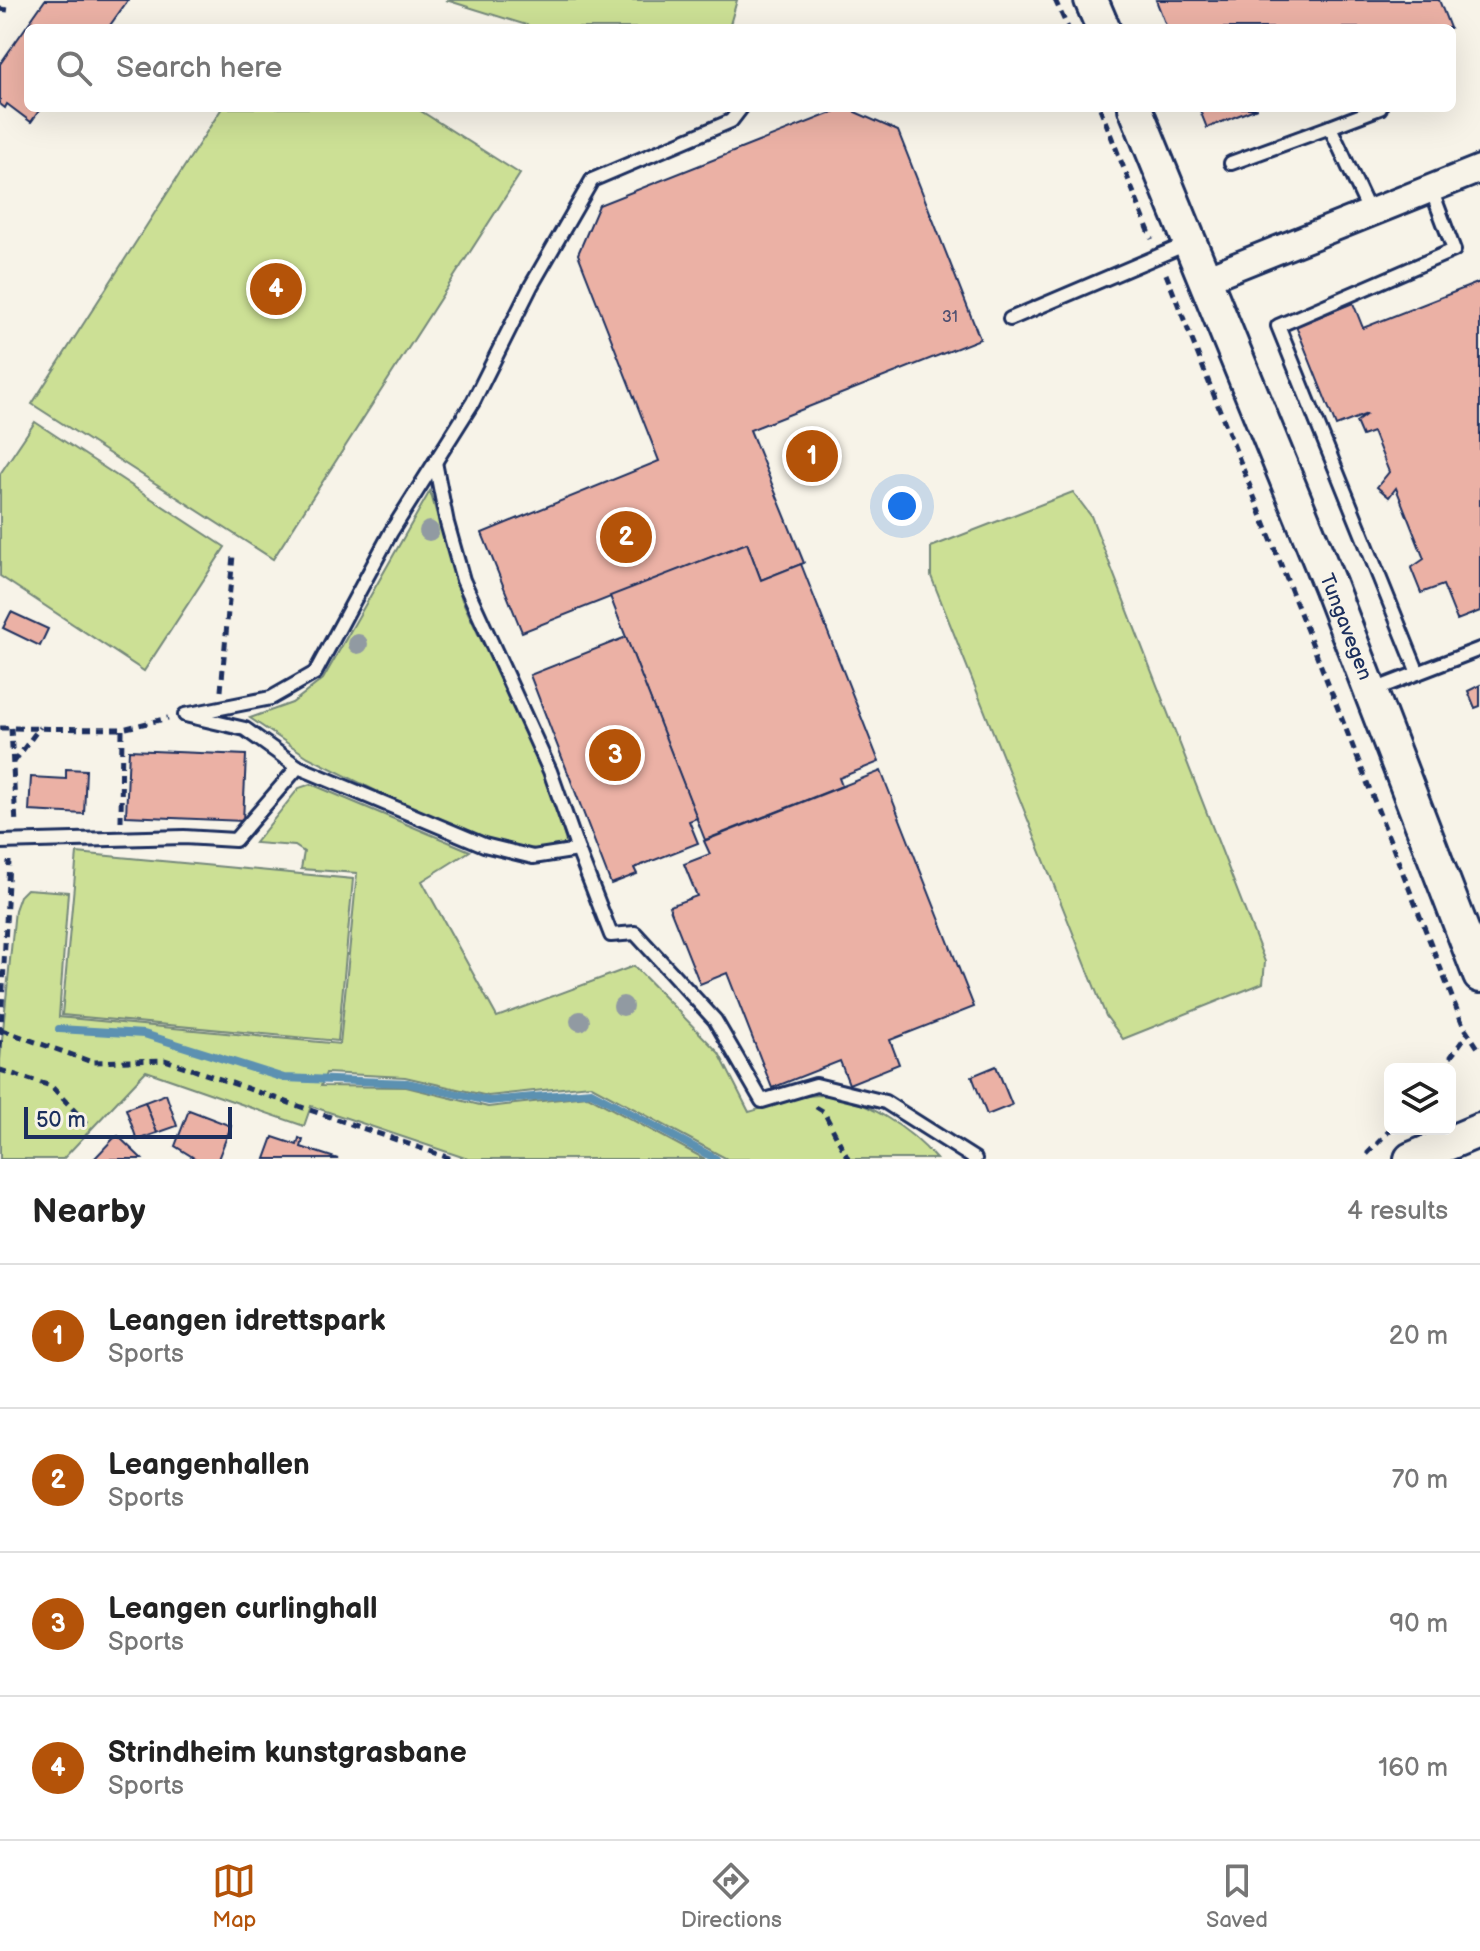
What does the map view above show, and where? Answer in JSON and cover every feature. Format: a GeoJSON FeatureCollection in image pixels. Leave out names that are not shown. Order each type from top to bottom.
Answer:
{"type":"FeatureCollection","features":[{"type":"Feature","properties":{"kind":"street","name":"Tungavegen"},"geometry":{"type":"LineString","coordinates":[[1137,112],[1463,918],[1480,976]]}},
{"type":"Feature","properties":{"kind":"street"},"geometry":{"type":"LineString","coordinates":[[1205,279],[1480,169]]}},
{"type":"Feature","properties":{"kind":"street"},"geometry":{"type":"LineString","coordinates":[[1411,1159],[1480,1130]]}},
{"type":"Feature","properties":{"kind":"lane"},"geometry":{"type":"LineString","coordinates":[[185,715],[271,698],[315,673],[391,532],[473,402],[531,286],[592,180],[731,121],[738,112]]}},
{"type":"Feature","properties":{"kind":"lane"},"geometry":{"type":"LineString","coordinates":[[1231,163],[1369,112]]}},
{"type":"Feature","properties":{"kind":"lane"},"geometry":{"type":"LineString","coordinates":[[1330,127],[1370,213]]}},
{"type":"Feature","properties":{"kind":"lane"},"geometry":{"type":"LineString","coordinates":[[1418,673],[1278,326],[1454,250],[1431,189]]}},
{"type":"Feature","properties":{"kind":"lane"},"geometry":{"type":"LineString","coordinates":[[1010,319],[1189,243]]}},
{"type":"Feature","properties":{"kind":"lane"},"geometry":{"type":"LineString","coordinates":[[435,462],[447,523],[463,580],[550,771],[611,935],[635,933],[715,1020],[762,1101],[816,1085],[885,1102],[975,1159]]}},
{"type":"Feature","properties":{"kind":"lane"},"geometry":{"type":"LineString","coordinates":[[1369,692],[1480,649]]}},
{"type":"Feature","properties":{"kind":"lane"},"geometry":{"type":"LineString","coordinates":[[185,715],[245,729],[298,767],[484,845],[533,857],[578,850]]}},
{"type":"Feature","properties":{"kind":"lane"},"geometry":{"type":"LineString","coordinates":[[9,842],[184,837],[235,840],[298,767]]}},
{"type":"Feature","properties":{"kind":"path"},"geometry":{"type":"LineString","coordinates":[[1055,0],[1066,24]]}},
{"type":"Feature","properties":{"kind":"path"},"geometry":{"type":"LineString","coordinates":[[0,9],[8,10]]}},
{"type":"Feature","properties":{"kind":"path"},"geometry":{"type":"LineString","coordinates":[[1102,112],[1468,1033],[1480,1051]]}},
{"type":"Feature","properties":{"kind":"path"},"geometry":{"type":"LineString","coordinates":[[220,708],[233,555]]}},
{"type":"Feature","properties":{"kind":"path"},"geometry":{"type":"LineString","coordinates":[[0,728],[122,729],[185,715]]}},
{"type":"Feature","properties":{"kind":"path"},"geometry":{"type":"LineString","coordinates":[[13,763],[40,727]]}},
{"type":"Feature","properties":{"kind":"path"},"geometry":{"type":"LineString","coordinates":[[0,1048],[13,763],[11,728]]}},
{"type":"Feature","properties":{"kind":"path"},"geometry":{"type":"LineString","coordinates":[[121,816],[122,729]]}},
{"type":"Feature","properties":{"kind":"path"},"geometry":{"type":"LineString","coordinates":[[2,1030],[92,1062],[165,1060],[434,1156],[452,1159]]}},
{"type":"Feature","properties":{"kind":"path"},"geometry":{"type":"LineString","coordinates":[[1446,1063],[1468,1033]]}},
{"type":"Feature","properties":{"kind":"path"},"geometry":{"type":"LineString","coordinates":[[0,1070],[51,1086],[91,1128]]}},
{"type":"Feature","properties":{"kind":"path"},"geometry":{"type":"LineString","coordinates":[[790,1092],[824,1112],[848,1159]]}},
{"type":"Feature","properties":{"kind":"path"},"geometry":{"type":"LineString","coordinates":[[1367,1154],[1385,1135]]}},
{"type":"Feature","properties":{"kind":"green space"},"geometry":{"type":"Polygon","coordinates":[[[446,0],[737,0],[730,24],[523,24],[446,0]]]}},
{"type":"Feature","properties":{"kind":"green space"},"geometry":{"type":"Polygon","coordinates":[[[219,112],[422,112],[520,174],[273,559],[32,404],[219,112]]]}},
{"type":"Feature","properties":{"kind":"green space"},"geometry":{"type":"Polygon","coordinates":[[[35,422],[225,547],[144,671],[0,576],[0,474],[35,422]]]}},
{"type":"Feature","properties":{"kind":"green space"},"geometry":{"type":"Polygon","coordinates":[[[430,491],[462,600],[549,784],[569,852],[533,857],[484,845],[308,757],[250,718],[292,703],[323,679],[430,491]]]}},
{"type":"Feature","properties":{"kind":"green space"},"geometry":{"type":"Polygon","coordinates":[[[1073,492],[1091,516],[1265,962],[1263,983],[1123,1039],[1106,1016],[931,576],[931,547],[1073,492]]]}},
{"type":"Feature","properties":{"kind":"green space"},"geometry":{"type":"Polygon","coordinates":[[[311,784],[470,851],[422,881],[497,1017],[634,966],[719,1053],[749,1112],[785,1101],[823,1095],[854,1101],[900,1126],[936,1159],[727,1159],[590,1085],[488,1096],[405,1077],[326,1073],[321,1086],[406,1087],[488,1107],[588,1096],[705,1159],[468,1159],[311,1106],[304,1126],[146,1071],[63,1159],[0,1159],[0,1060],[15,910],[20,896],[27,889],[68,892],[59,1017],[340,1044],[357,873],[301,869],[304,852],[295,846],[255,843],[299,788],[311,784]]]}},
{"type":"Feature","properties":{"kind":"green space"},"geometry":{"type":"Polygon","coordinates":[[[77,853],[353,879],[338,1041],[62,1015],[77,853]]]}},
{"type":"Feature","properties":{"kind":"building"},"geometry":{"type":"Polygon","coordinates":[[[45,0],[128,0],[111,24],[28,24],[45,0]]]}},
{"type":"Feature","properties":{"kind":"building"},"geometry":{"type":"Polygon","coordinates":[[[1156,0],[1439,0],[1448,24],[1165,24],[1156,0]]]}},
{"type":"Feature","properties":{"kind":"building"},"geometry":{"type":"Polygon","coordinates":[[[24,30],[24,112],[38,112],[31,122],[7,104],[5,108],[0,104],[0,64],[24,30]]]}},
{"type":"Feature","properties":{"kind":"building"},"geometry":{"type":"Polygon","coordinates":[[[834,112],[855,112],[898,131],[980,339],[750,430],[804,563],[761,580],[747,543],[522,632],[482,533],[659,461],[578,254],[599,205],[834,112]]]}},
{"type":"Feature","properties":{"kind":"building"},"geometry":{"type":"Polygon","coordinates":[[[1201,112],[1247,112],[1207,128],[1201,112]]]}},
{"type":"Feature","properties":{"kind":"building"},"geometry":{"type":"Polygon","coordinates":[[[1480,282],[1480,611],[1457,620],[1443,585],[1421,593],[1411,568],[1424,559],[1396,488],[1389,497],[1377,487],[1389,472],[1373,432],[1362,436],[1356,422],[1367,414],[1336,426],[1296,326],[1353,303],[1363,328],[1480,282]]]}},
{"type":"Feature","properties":{"kind":"building"},"geometry":{"type":"Polygon","coordinates":[[[747,543],[761,580],[801,564],[879,762],[839,778],[842,786],[705,840],[610,596],[747,543]]]}},
{"type":"Feature","properties":{"kind":"building"},"geometry":{"type":"Polygon","coordinates":[[[11,612],[48,629],[40,646],[3,628],[11,612]]]}},
{"type":"Feature","properties":{"kind":"building"},"geometry":{"type":"Polygon","coordinates":[[[626,637],[697,818],[689,821],[698,843],[634,868],[637,874],[611,884],[530,675],[626,637]]]}},
{"type":"Feature","properties":{"kind":"building"},"geometry":{"type":"Polygon","coordinates":[[[1480,685],[1480,706],[1475,708],[1468,691],[1480,685]]]}},
{"type":"Feature","properties":{"kind":"building"},"geometry":{"type":"Polygon","coordinates":[[[129,750],[246,755],[243,821],[126,816],[129,750]]]}},
{"type":"Feature","properties":{"kind":"building"},"geometry":{"type":"Polygon","coordinates":[[[66,769],[86,770],[84,814],[29,811],[31,777],[66,779],[66,769]]]}},
{"type":"Feature","properties":{"kind":"building"},"geometry":{"type":"Polygon","coordinates":[[[881,771],[974,1007],[890,1040],[899,1064],[849,1084],[840,1061],[772,1088],[727,973],[700,984],[669,906],[697,896],[684,864],[710,854],[704,841],[881,771]]]}},
{"type":"Feature","properties":{"kind":"building"},"geometry":{"type":"Polygon","coordinates":[[[996,1066],[1012,1105],[987,1115],[972,1076],[996,1066]]]}},
{"type":"Feature","properties":{"kind":"building"},"geometry":{"type":"Polygon","coordinates":[[[166,1094],[177,1126],[157,1133],[145,1102],[166,1094]]]}},
{"type":"Feature","properties":{"kind":"building"},"geometry":{"type":"Polygon","coordinates":[[[145,1102],[157,1133],[137,1140],[126,1109],[145,1102]]]}},
{"type":"Feature","properties":{"kind":"building"},"geometry":{"type":"Polygon","coordinates":[[[189,1110],[231,1126],[218,1159],[196,1159],[175,1146],[189,1110]]]}},
{"type":"Feature","properties":{"kind":"building"},"geometry":{"type":"Polygon","coordinates":[[[118,1136],[142,1159],[94,1159],[113,1139],[118,1136]]]}},
{"type":"Feature","properties":{"kind":"building"},"geometry":{"type":"Polygon","coordinates":[[[273,1137],[297,1145],[299,1138],[303,1140],[301,1147],[338,1159],[265,1159],[273,1137]]]}},
{"type":"Feature","properties":{"kind":"waterway"},"geometry":{"type":"LineString","coordinates":[[59,1029],[144,1034],[284,1078],[407,1083],[489,1101],[591,1092],[716,1159]]}},
{"type":"Feature","properties":{"kind":"place","name":"Strindheim kunstgrasbane"},"geometry":{"type":"Point","coordinates":[276,289]}},
{"type":"Feature","properties":{"kind":"place","name":"Leangen idrettspark"},"geometry":{"type":"Point","coordinates":[812,456]}},
{"type":"Feature","properties":{"kind":"place","name":"Leangenhallen"},"geometry":{"type":"Point","coordinates":[626,537]}},
{"type":"Feature","properties":{"kind":"place","name":"Leangen curlinghall"},"geometry":{"type":"Point","coordinates":[615,755]}}]}
